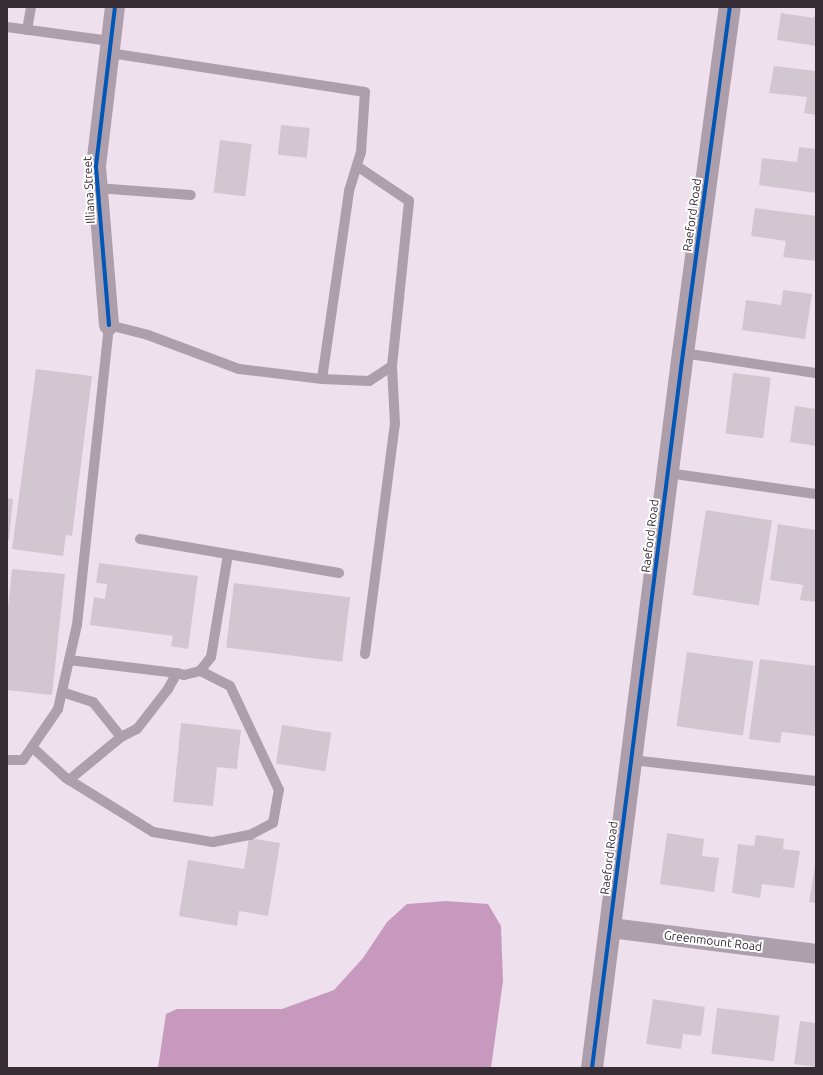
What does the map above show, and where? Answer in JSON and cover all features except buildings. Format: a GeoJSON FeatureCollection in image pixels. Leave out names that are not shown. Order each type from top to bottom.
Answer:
{"type":"FeatureCollection","features":[{"type":"Feature","properties":{"kind":"street","name":"Illiana Street"},"geometry":{"type":"LineString","coordinates":[[109,325],[97,188],[97,144],[115,7]]}},
{"type":"Feature","properties":{"kind":"street","name":"Raeford Road"},"geometry":{"type":"LineString","coordinates":[[592,1068],[683,353],[730,7]]}},
{"type":"Feature","properties":{"kind":"street","name":"Greenmount Road"},"geometry":{"type":"LineString","coordinates":[[610,928],[816,954]]}},
{"type":"Feature","properties":{"kind":"lane"},"geometry":{"type":"LineString","coordinates":[[28,30],[31,7]]}},
{"type":"Feature","properties":{"kind":"lane"},"geometry":{"type":"LineString","coordinates":[[7,28],[28,30],[109,47],[365,92],[361,152],[349,191],[322,379]]}},
{"type":"Feature","properties":{"kind":"lane"},"geometry":{"type":"LineString","coordinates":[[357,166],[408,201],[392,366],[395,424],[365,654]]}},
{"type":"Feature","properties":{"kind":"lane"},"geometry":{"type":"LineString","coordinates":[[97,188],[191,195]]}},
{"type":"Feature","properties":{"kind":"lane"},"geometry":{"type":"LineString","coordinates":[[7,760],[23,760],[58,709],[62,692],[77,625],[109,325],[148,335],[239,369],[322,379],[369,381],[392,366]]}},
{"type":"Feature","properties":{"kind":"lane"},"geometry":{"type":"LineString","coordinates":[[683,353],[816,372]]}},
{"type":"Feature","properties":{"kind":"lane"},"geometry":{"type":"LineString","coordinates":[[668,473],[816,494]]}},
{"type":"Feature","properties":{"kind":"lane"},"geometry":{"type":"LineString","coordinates":[[140,539],[339,572]]}},
{"type":"Feature","properties":{"kind":"lane"},"geometry":{"type":"LineString","coordinates":[[69,660],[184,675],[200,671],[211,657],[228,554]]}},
{"type":"Feature","properties":{"kind":"lane"},"geometry":{"type":"LineString","coordinates":[[32,747],[70,780],[153,832],[213,842],[250,834],[273,823],[279,790],[230,686],[200,671]]}},
{"type":"Feature","properties":{"kind":"lane"},"geometry":{"type":"LineString","coordinates":[[70,780],[121,737],[137,728],[168,689],[177,674]]}},
{"type":"Feature","properties":{"kind":"lane"},"geometry":{"type":"LineString","coordinates":[[62,692],[93,702],[121,737]]}},
{"type":"Feature","properties":{"kind":"lane"},"geometry":{"type":"LineString","coordinates":[[632,760],[816,781]]}},
{"type":"Feature","properties":{"kind":"shaded area"},"geometry":{"type":"Polygon","coordinates":[[[446,901],[488,904],[501,926],[503,981],[491,1068],[158,1068],[166,1014],[177,1009],[282,1009],[334,990],[363,958],[387,922],[407,904],[446,901]]]}},
{"type":"Feature","properties":{"kind":"cycle path"},"geometry":{"type":"LineString","coordinates":[[109,325],[96,166],[115,7]]}},
{"type":"Feature","properties":{"kind":"cycle path"},"geometry":{"type":"LineString","coordinates":[[592,1068],[683,353],[730,7]]}}]}
